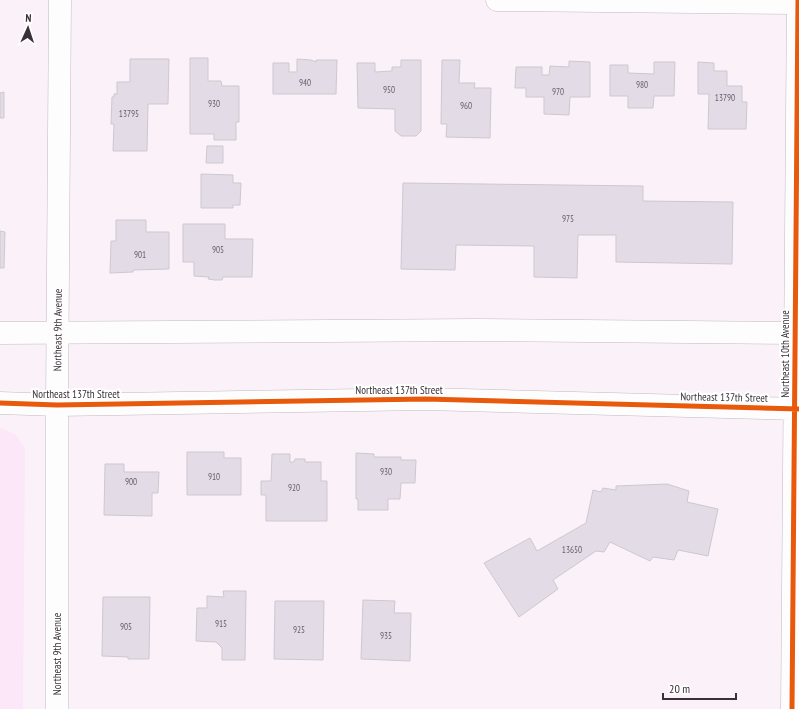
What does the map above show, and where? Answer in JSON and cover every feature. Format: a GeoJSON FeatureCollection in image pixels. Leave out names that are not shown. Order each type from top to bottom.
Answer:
{"type":"FeatureCollection","features":[{"type":"Feature","properties":{"kind":"street","name":"Northeast 9th Avenue"},"geometry":{"type":"LineString","coordinates":[[57,709],[57,405],[60,0]]}},
{"type":"Feature","properties":{"kind":"street"},"geometry":{"type":"LineString","coordinates":[[497,0],[798,2]]}},
{"type":"Feature","properties":{"kind":"street","name":"Northeast 10th Avenue"},"geometry":{"type":"LineString","coordinates":[[792,709],[797,409],[798,2]]}},
{"type":"Feature","properties":{"kind":"street"},"geometry":{"type":"LineString","coordinates":[[0,333],[477,330],[797,333]]}},
{"type":"Feature","properties":{"kind":"street","name":"Northeast 137th Street"},"geometry":{"type":"LineString","coordinates":[[0,403],[57,405],[426,400],[797,409]]}},
{"type":"Feature","properties":{"kind":"shaded area"},"geometry":{"type":"Polygon","coordinates":[[[0,428],[15,434],[25,448],[23,709],[0,709],[0,428]]]}},
{"type":"Feature","properties":{"kind":"building"},"geometry":{"type":"Polygon","coordinates":[[[190,58],[208,58],[208,81],[221,81],[222,86],[239,86],[239,122],[236,122],[236,140],[214,140],[214,134],[190,134],[190,58]]]}},
{"type":"Feature","properties":{"kind":"building"},"geometry":{"type":"Polygon","coordinates":[[[130,59],[169,59],[168,104],[148,104],[147,151],[113,151],[114,124],[111,124],[112,97],[114,97],[114,94],[117,94],[117,82],[130,82],[130,59]]]}},
{"type":"Feature","properties":{"kind":"building"},"geometry":{"type":"Polygon","coordinates":[[[297,59],[316,62],[316,60],[337,60],[336,94],[273,94],[273,63],[289,63],[289,72],[297,72],[297,59]]]}},
{"type":"Feature","properties":{"kind":"building"},"geometry":{"type":"Polygon","coordinates":[[[401,60],[421,60],[421,131],[416,136],[401,136],[395,131],[395,109],[358,108],[357,63],[375,63],[375,72],[392,71],[392,67],[401,67],[401,60]]]}},
{"type":"Feature","properties":{"kind":"building"},"geometry":{"type":"Polygon","coordinates":[[[442,60],[460,60],[459,83],[475,83],[474,88],[491,88],[490,138],[446,137],[447,124],[441,124],[442,60]]]}},
{"type":"Feature","properties":{"kind":"building"},"geometry":{"type":"Polygon","coordinates":[[[569,61],[590,62],[590,97],[570,97],[569,115],[544,114],[544,97],[526,97],[526,88],[515,88],[516,67],[542,67],[542,75],[549,75],[550,66],[569,67],[569,61]]]}},
{"type":"Feature","properties":{"kind":"building"},"geometry":{"type":"Polygon","coordinates":[[[654,62],[675,62],[674,96],[654,96],[653,108],[628,108],[628,96],[610,96],[610,65],[628,65],[628,73],[654,74],[654,62]]]}},
{"type":"Feature","properties":{"kind":"building"},"geometry":{"type":"Polygon","coordinates":[[[698,62],[714,63],[714,71],[727,71],[727,86],[742,86],[742,102],[747,102],[746,129],[708,129],[709,94],[698,94],[698,62]]]}},
{"type":"Feature","properties":{"kind":"building"},"geometry":{"type":"Polygon","coordinates":[[[4,92],[4,118],[0,118],[0,93],[4,92]]]}},
{"type":"Feature","properties":{"kind":"building"},"geometry":{"type":"Polygon","coordinates":[[[207,146],[223,146],[223,163],[206,163],[207,146]]]}},
{"type":"Feature","properties":{"kind":"building"},"geometry":{"type":"Polygon","coordinates":[[[201,174],[233,175],[233,183],[241,183],[240,205],[233,205],[233,208],[201,208],[201,174]]]}},
{"type":"Feature","properties":{"kind":"building"},"geometry":{"type":"Polygon","coordinates":[[[403,183],[643,186],[643,201],[733,202],[732,264],[616,262],[616,235],[578,235],[577,278],[534,277],[534,246],[456,245],[455,270],[401,269],[403,183]]]}},
{"type":"Feature","properties":{"kind":"building"},"geometry":{"type":"Polygon","coordinates":[[[116,220],[146,220],[146,232],[169,232],[169,269],[133,270],[133,272],[110,273],[111,241],[116,241],[116,220]]]}},
{"type":"Feature","properties":{"kind":"building"},"geometry":{"type":"Polygon","coordinates":[[[183,224],[225,224],[225,239],[253,239],[252,277],[223,277],[222,280],[215,280],[208,279],[209,277],[194,276],[194,262],[183,262],[183,224]]]}},
{"type":"Feature","properties":{"kind":"building"},"geometry":{"type":"Polygon","coordinates":[[[0,231],[5,232],[4,268],[0,268],[0,231]]]}},
{"type":"Feature","properties":{"kind":"building"},"geometry":{"type":"Polygon","coordinates":[[[187,452],[224,452],[224,458],[241,458],[241,495],[187,495],[187,452]]]}},
{"type":"Feature","properties":{"kind":"building"},"geometry":{"type":"Polygon","coordinates":[[[356,453],[374,454],[374,457],[401,457],[401,460],[416,460],[415,483],[401,483],[400,499],[388,499],[388,510],[358,510],[358,499],[356,499],[356,453]]]}},
{"type":"Feature","properties":{"kind":"building"},"geometry":{"type":"Polygon","coordinates":[[[272,454],[290,454],[290,462],[294,462],[295,459],[305,459],[305,462],[321,462],[321,481],[327,481],[327,521],[266,521],[266,495],[261,495],[261,481],[271,481],[272,454]]]}},
{"type":"Feature","properties":{"kind":"building"},"geometry":{"type":"Polygon","coordinates":[[[105,464],[124,464],[124,472],[159,472],[158,493],[152,493],[152,516],[104,515],[105,464]]]}},
{"type":"Feature","properties":{"kind":"building"},"geometry":{"type":"Polygon","coordinates":[[[667,484],[689,491],[687,502],[718,509],[708,556],[678,550],[674,560],[653,557],[650,561],[610,542],[604,552],[596,551],[553,580],[558,589],[519,617],[484,563],[530,538],[537,551],[586,523],[593,490],[601,492],[603,488],[616,490],[616,486],[667,484]]]}},
{"type":"Feature","properties":{"kind":"building"},"geometry":{"type":"Polygon","coordinates":[[[223,591],[246,591],[245,660],[222,660],[222,648],[216,642],[196,641],[197,608],[207,608],[207,596],[224,597],[223,591]]]}},
{"type":"Feature","properties":{"kind":"building"},"geometry":{"type":"Polygon","coordinates":[[[103,597],[150,597],[149,659],[128,659],[128,657],[102,656],[103,597]]]}},
{"type":"Feature","properties":{"kind":"building"},"geometry":{"type":"Polygon","coordinates":[[[363,600],[395,601],[394,613],[411,613],[410,661],[361,659],[363,600]]]}},
{"type":"Feature","properties":{"kind":"building"},"geometry":{"type":"Polygon","coordinates":[[[275,601],[324,601],[323,660],[274,659],[275,601]]]}},
{"type":"Feature","properties":{"kind":"cycle path"},"geometry":{"type":"LineString","coordinates":[[792,709],[798,0]]}},
{"type":"Feature","properties":{"kind":"cycle path"},"geometry":{"type":"LineString","coordinates":[[0,403],[57,405],[426,399],[799,409]]}}]}
